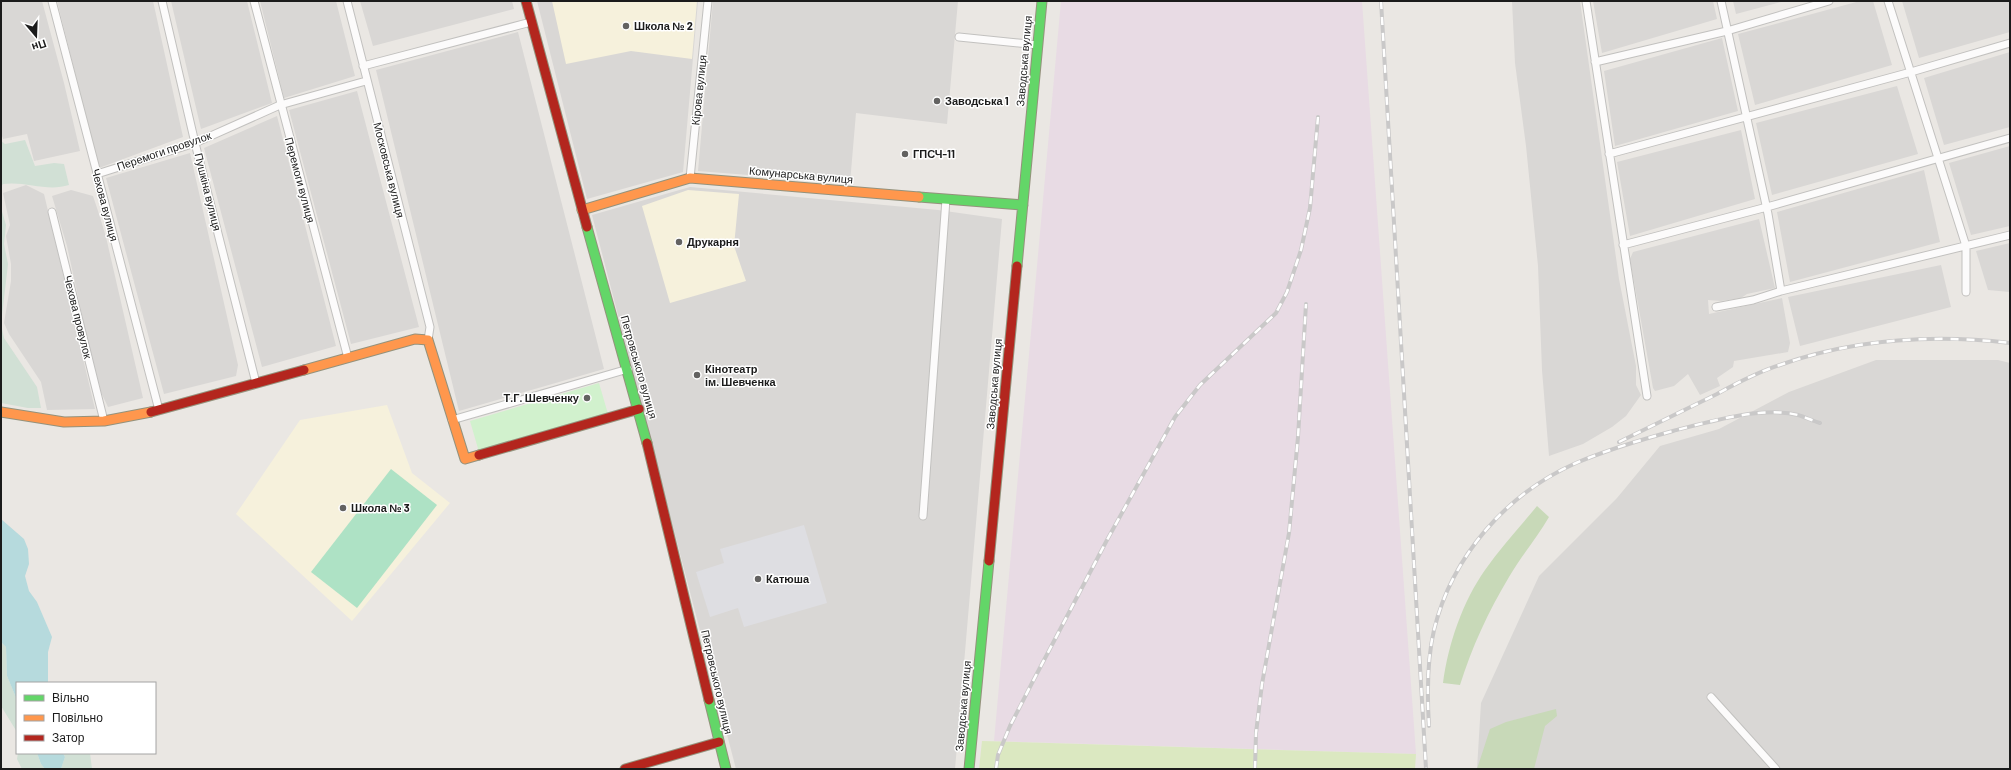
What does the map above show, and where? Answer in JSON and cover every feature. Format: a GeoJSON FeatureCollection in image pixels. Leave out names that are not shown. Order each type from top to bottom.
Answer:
{"type":"FeatureCollection","features":[{"type":"Feature","properties":{"kind":"main road","name":"Петровського вулиця"},"geometry":{"type":"LineString","coordinates":[[526,1],[582,210],[639,409],[726,769]]}},
{"type":"Feature","properties":{"kind":"main road","name":"Заводська вулиця"},"geometry":{"type":"LineString","coordinates":[[969,769],[1042,1]]}},
{"type":"Feature","properties":{"kind":"main road","name":"Комунарська вулиця"},"geometry":{"type":"LineString","coordinates":[[582,210],[690,178],[1022,205]]}},
{"type":"Feature","properties":{"kind":"main road"},"geometry":{"type":"LineString","coordinates":[[1,412],[64,422],[104,421],[159,410],[415,339],[428,340],[465,459],[639,409]]}},
{"type":"Feature","properties":{"kind":"main road","name":"Петровського вулиця"},"geometry":{"type":"LineString","coordinates":[[625,769],[720,742]]}},
{"type":"Feature","properties":{"kind":"street","name":"Чехова вулиця"},"geometry":{"type":"LineString","coordinates":[[52,1],[159,410]]}},
{"type":"Feature","properties":{"kind":"street","name":"Пушкіна вулиця"},"geometry":{"type":"LineString","coordinates":[[162,1],[195,143],[256,383]]}},
{"type":"Feature","properties":{"kind":"street","name":"Перемоги вулиця"},"geometry":{"type":"LineString","coordinates":[[254,1],[280,105],[348,358]]}},
{"type":"Feature","properties":{"kind":"street","name":"Московська вулиця"},"geometry":{"type":"LineString","coordinates":[[347,1],[366,81],[430,327],[428,340]]}},
{"type":"Feature","properties":{"kind":"street","name":"Кірова вулиця"},"geometry":{"type":"LineString","coordinates":[[690,178],[708,1]]}},
{"type":"Feature","properties":{"kind":"street"},"geometry":{"type":"LineString","coordinates":[[1586,1],[1647,396]]}},
{"type":"Feature","properties":{"kind":"street"},"geometry":{"type":"LineString","coordinates":[[1721,1],[1767,207],[1781,291]]}},
{"type":"Feature","properties":{"kind":"street"},"geometry":{"type":"LineString","coordinates":[[1595,62],[1727,31],[1829,1]]}},
{"type":"Feature","properties":{"kind":"street"},"geometry":{"type":"LineString","coordinates":[[1888,1],[1966,246],[1966,292]]}},
{"type":"Feature","properties":{"kind":"street"},"geometry":{"type":"LineString","coordinates":[[363,66],[531,22]]}},
{"type":"Feature","properties":{"kind":"street"},"geometry":{"type":"LineString","coordinates":[[959,37],[1038,45]]}},
{"type":"Feature","properties":{"kind":"street"},"geometry":{"type":"LineString","coordinates":[[1609,154],[1911,72],[2010,43]]}},
{"type":"Feature","properties":{"kind":"street","name":"Перемоги провулок"},"geometry":{"type":"LineString","coordinates":[[97,174],[195,143],[280,105],[366,81]]}},
{"type":"Feature","properties":{"kind":"street"},"geometry":{"type":"LineString","coordinates":[[1623,245],[1767,207],[2010,138]]}},
{"type":"Feature","properties":{"kind":"street"},"geometry":{"type":"LineString","coordinates":[[923,516],[946,199]]}},
{"type":"Feature","properties":{"kind":"street","name":"Чехова провулок"},"geometry":{"type":"LineString","coordinates":[[52,212],[104,421]]}},
{"type":"Feature","properties":{"kind":"street"},"geometry":{"type":"LineString","coordinates":[[1716,307],[1753,300],[1781,291],[2010,234]]}},
{"type":"Feature","properties":{"kind":"street"},"geometry":{"type":"LineString","coordinates":[[452,420],[628,369]]}},
{"type":"Feature","properties":{"kind":"street"},"geometry":{"type":"LineString","coordinates":[[1711,697],[1776,769]]}},
{"type":"Feature","properties":{"kind":"shaded area"},"geometry":{"type":"Polygon","coordinates":[[[1,1],[42,1],[80,151],[34,161],[27,134],[3,139],[1,133],[1,1]]]}},
{"type":"Feature","properties":{"kind":"shaded area"},"geometry":{"type":"Polygon","coordinates":[[[57,1],[153,1],[183,137],[99,168],[57,1]]]}},
{"type":"Feature","properties":{"kind":"shaded area"},"geometry":{"type":"Polygon","coordinates":[[[171,1],[247,1],[272,103],[201,129],[171,1]]]}},
{"type":"Feature","properties":{"kind":"shaded area"},"geometry":{"type":"Polygon","coordinates":[[[260,1],[336,1],[355,76],[284,98],[260,1]]]}},
{"type":"Feature","properties":{"kind":"shaded area"},"geometry":{"type":"Polygon","coordinates":[[[360,1],[512,1],[514,9],[373,46],[360,1]]]}},
{"type":"Feature","properties":{"kind":"shaded area"},"geometry":{"type":"Polygon","coordinates":[[[537,1],[698,1],[683,172],[587,199],[537,1]]]}},
{"type":"Feature","properties":{"kind":"shaded area","name":"Школа № 2"},"geometry":{"type":"Polygon","coordinates":[[[552,1],[697,1],[692,59],[631,51],[566,64],[552,1]]]}},
{"type":"Feature","properties":{"kind":"shaded area"},"geometry":{"type":"Polygon","coordinates":[[[713,1],[958,1],[947,124],[856,113],[850,183],[698,171],[713,1]]]}},
{"type":"Feature","properties":{"kind":"shaded area"},"geometry":{"type":"Polygon","coordinates":[[[1061,1],[1362,1],[1416,754],[994,741],[1061,1]]]}},
{"type":"Feature","properties":{"kind":"shaded area"},"geometry":{"type":"Polygon","coordinates":[[[1512,1],[1580,1],[1619,279],[1636,366],[1636,385],[1641,395],[1626,416],[1612,427],[1583,444],[1549,456],[1542,370],[1538,266],[1526,146],[1515,63],[1512,1]]]}},
{"type":"Feature","properties":{"kind":"shaded area"},"geometry":{"type":"Polygon","coordinates":[[[1593,1],[1713,1],[1717,19],[1602,53],[1593,1]]]}},
{"type":"Feature","properties":{"kind":"shaded area"},"geometry":{"type":"Polygon","coordinates":[[[1733,1],[1785,1],[1736,14],[1733,1]]]}},
{"type":"Feature","properties":{"kind":"shaded area"},"geometry":{"type":"Polygon","coordinates":[[[1860,1],[1873,1],[1892,65],[1755,105],[1738,34],[1860,1]]]}},
{"type":"Feature","properties":{"kind":"shaded area"},"geometry":{"type":"Polygon","coordinates":[[[1902,1],[2010,1],[2010,32],[1919,58],[1902,1]]]}},
{"type":"Feature","properties":{"kind":"shaded area"},"geometry":{"type":"Polygon","coordinates":[[[518,32],[604,369],[459,411],[376,70],[518,32]]]}},
{"type":"Feature","properties":{"kind":"shaded area"},"geometry":{"type":"Polygon","coordinates":[[[1722,38],[1738,111],[1615,146],[1604,71],[1722,38]]]}},
{"type":"Feature","properties":{"kind":"shaded area"},"geometry":{"type":"Polygon","coordinates":[[[2010,52],[2010,127],[1944,145],[1924,78],[2010,52]]]}},
{"type":"Feature","properties":{"kind":"shaded area"},"geometry":{"type":"Polygon","coordinates":[[[1897,86],[1918,154],[1772,195],[1756,123],[1897,86]]]}},
{"type":"Feature","properties":{"kind":"shaded area"},"geometry":{"type":"Polygon","coordinates":[[[357,91],[419,327],[351,344],[289,110],[357,91]]]}},
{"type":"Feature","properties":{"kind":"shaded area"},"geometry":{"type":"Polygon","coordinates":[[[277,116],[336,346],[262,367],[204,148],[277,116]]]}},
{"type":"Feature","properties":{"kind":"shaded area"},"geometry":{"type":"Polygon","coordinates":[[[1741,130],[1755,199],[1630,236],[1617,162],[1741,130]]]}},
{"type":"Feature","properties":{"kind":"shaded area"},"geometry":{"type":"Polygon","coordinates":[[[25,140],[35,166],[54,163],[64,164],[69,185],[61,187],[45,187],[12,183],[3,184],[1,187],[1,141],[5,144],[25,140]]]}},
{"type":"Feature","properties":{"kind":"shaded area"},"geometry":{"type":"Polygon","coordinates":[[[2010,146],[2010,226],[1971,235],[1949,163],[2010,146]]]}},
{"type":"Feature","properties":{"kind":"shaded area"},"geometry":{"type":"Polygon","coordinates":[[[190,153],[238,365],[236,376],[164,394],[106,178],[190,153]]]}},
{"type":"Feature","properties":{"kind":"shaded area"},"geometry":{"type":"Polygon","coordinates":[[[1924,170],[1940,242],[1790,282],[1777,212],[1924,170]]]}},
{"type":"Feature","properties":{"kind":"shaded area"},"geometry":{"type":"Polygon","coordinates":[[[26,185],[44,194],[95,409],[47,410],[41,382],[9,334],[4,323],[11,281],[11,264],[6,236],[10,225],[3,193],[26,185]]]}},
{"type":"Feature","properties":{"kind":"shaded area"},"geometry":{"type":"Polygon","coordinates":[[[690,187],[938,210],[1002,219],[955,769],[736,769],[592,215],[690,187]]]}},
{"type":"Feature","properties":{"kind":"shaded area"},"geometry":{"type":"Polygon","coordinates":[[[71,190],[93,196],[106,237],[143,398],[108,407],[97,384],[67,246],[52,196],[71,190]]]}},
{"type":"Feature","properties":{"kind":"shaded area"},"geometry":{"type":"Polygon","coordinates":[[[688,190],[739,194],[734,246],[746,281],[670,303],[642,206],[688,190]]]}},
{"type":"Feature","properties":{"kind":"shaded area"},"geometry":{"type":"Polygon","coordinates":[[[1,208],[6,225],[4,244],[8,264],[1,324],[1,208]]]}},
{"type":"Feature","properties":{"kind":"shaded area"},"geometry":{"type":"Polygon","coordinates":[[[1759,219],[1775,288],[1747,294],[1741,298],[1721,301],[1708,300],[1709,314],[1782,298],[1790,343],[1788,352],[1734,361],[1733,367],[1717,378],[1720,386],[1700,395],[1688,374],[1674,386],[1655,391],[1653,388],[1630,259],[1633,252],[1759,219]]]}},
{"type":"Feature","properties":{"kind":"shaded area"},"geometry":{"type":"Polygon","coordinates":[[[2010,243],[2010,292],[1988,290],[1976,251],[2010,243]]]}},
{"type":"Feature","properties":{"kind":"shaded area"},"geometry":{"type":"Polygon","coordinates":[[[1941,265],[1951,307],[1800,346],[1788,297],[1941,265]]]}},
{"type":"Feature","properties":{"kind":"shaded area"},"geometry":{"type":"Polygon","coordinates":[[[1,324],[4,338],[37,387],[41,408],[28,408],[1,403],[1,324]]]}},
{"type":"Feature","properties":{"kind":"shaded area"},"geometry":{"type":"Polygon","coordinates":[[[1876,360],[1998,360],[2010,363],[2010,769],[1477,769],[1481,703],[1539,576],[1617,498],[1660,446],[1719,429],[1789,392],[1876,360]]]}},
{"type":"Feature","properties":{"kind":"shaded area","name":"Школа № 3"},"geometry":{"type":"Polygon","coordinates":[[[387,405],[412,473],[450,503],[352,621],[236,514],[300,420],[387,405]]]}},
{"type":"Feature","properties":{"kind":"shaded area"},"geometry":{"type":"Polygon","coordinates":[[[804,525],[827,603],[744,627],[738,608],[710,617],[696,572],[724,563],[720,549],[804,525]]]}},
{"type":"Feature","properties":{"kind":"shaded area"},"geometry":{"type":"Polygon","coordinates":[[[1,642],[6,647],[7,676],[16,698],[16,730],[1,706],[1,642]]]}},
{"type":"Feature","properties":{"kind":"shaded area"},"geometry":{"type":"Polygon","coordinates":[[[18,754],[37,754],[41,764],[45,769],[22,769],[17,759],[18,754]]]}},
{"type":"Feature","properties":{"kind":"shaded area"},"geometry":{"type":"Polygon","coordinates":[[[64,754],[90,754],[92,769],[61,769],[65,757],[64,754]]]}},
{"type":"Feature","properties":{"kind":"green space"},"geometry":{"type":"Polygon","coordinates":[[[599,383],[608,414],[479,452],[470,421],[599,383]]]}},
{"type":"Feature","properties":{"kind":"green space"},"geometry":{"type":"Polygon","coordinates":[[[391,469],[437,505],[357,608],[311,572],[391,469]]]}},
{"type":"Feature","properties":{"kind":"green space"},"geometry":{"type":"Polygon","coordinates":[[[1537,506],[1549,517],[1514,569],[1494,603],[1475,643],[1460,685],[1443,683],[1445,668],[1453,638],[1463,609],[1470,595],[1491,562],[1537,506]]]}},
{"type":"Feature","properties":{"kind":"green space"},"geometry":{"type":"Polygon","coordinates":[[[1556,709],[1557,716],[1545,726],[1534,769],[1477,769],[1490,729],[1506,722],[1556,709]]]}},
{"type":"Feature","properties":{"kind":"green space"},"geometry":{"type":"Polygon","coordinates":[[[982,741],[1416,754],[1415,769],[979,769],[982,741]]]}},
{"type":"Feature","properties":{"kind":"water"},"geometry":{"type":"Polygon","coordinates":[[[1,519],[24,539],[28,549],[29,564],[25,576],[29,591],[37,602],[52,637],[48,652],[48,682],[16,682],[16,698],[7,676],[6,647],[1,642],[1,519]]]}},
{"type":"Feature","properties":{"kind":"water"},"geometry":{"type":"Polygon","coordinates":[[[37,754],[64,754],[65,757],[61,769],[45,769],[41,764],[37,754]]]}},
{"type":"Feature","properties":{"kind":"railway"},"geometry":{"type":"LineString","coordinates":[[1381,1],[1426,769]]}},
{"type":"Feature","properties":{"kind":"railway"},"geometry":{"type":"LineString","coordinates":[[996,769],[998,755],[1010,726],[1107,540],[1175,417],[1200,385],[1276,313],[1287,292],[1301,250],[1310,208],[1318,117]]}},
{"type":"Feature","properties":{"kind":"railway"},"geometry":{"type":"LineString","coordinates":[[1255,769],[1256,733],[1262,684],[1289,533],[1298,437],[1306,304]]}},
{"type":"Feature","properties":{"kind":"railway"},"geometry":{"type":"LineString","coordinates":[[1619,442],[1756,374],[1808,356],[1865,344],[1922,339],[1981,340],[2010,343]]}},
{"type":"Feature","properties":{"kind":"railway"},"geometry":{"type":"LineString","coordinates":[[1429,726],[1428,689],[1430,653],[1434,630],[1442,603],[1454,577],[1468,553],[1486,530],[1505,510],[1527,492],[1551,476],[1576,463],[1648,438],[1718,420],[1735,416],[1768,412],[1798,415],[1820,423]]}},
{"type":"Feature","properties":{"kind":"traffic: fast"},"geometry":{"type":"LineString","coordinates":[[1017,266],[1042,1]]}},
{"type":"Feature","properties":{"kind":"traffic: fast"},"geometry":{"type":"LineString","coordinates":[[919,197],[1023,205]]}},
{"type":"Feature","properties":{"kind":"traffic: fast"},"geometry":{"type":"LineString","coordinates":[[587,227],[647,443]]}},
{"type":"Feature","properties":{"kind":"traffic: fast"},"geometry":{"type":"LineString","coordinates":[[969,769],[989,561]]}},
{"type":"Feature","properties":{"kind":"traffic: fast"},"geometry":{"type":"LineString","coordinates":[[709,700],[726,769]]}},
{"type":"Feature","properties":{"kind":"traffic: slow"},"geometry":{"type":"LineString","coordinates":[[582,210],[690,178],[919,197]]}},
{"type":"Feature","properties":{"kind":"traffic: slow"},"geometry":{"type":"LineString","coordinates":[[304,370],[415,339],[428,340],[465,459],[479,455]]}},
{"type":"Feature","properties":{"kind":"traffic: slow"},"geometry":{"type":"LineString","coordinates":[[1,412],[64,422],[104,421],[151,412]]}},
{"type":"Feature","properties":{"kind":"traffic: jam"},"geometry":{"type":"LineString","coordinates":[[526,1],[587,227]]}},
{"type":"Feature","properties":{"kind":"traffic: jam"},"geometry":{"type":"LineString","coordinates":[[989,561],[1017,266]]}},
{"type":"Feature","properties":{"kind":"traffic: jam"},"geometry":{"type":"LineString","coordinates":[[151,412],[304,370]]}},
{"type":"Feature","properties":{"kind":"traffic: jam"},"geometry":{"type":"LineString","coordinates":[[479,455],[639,409]]}},
{"type":"Feature","properties":{"kind":"traffic: jam"},"geometry":{"type":"LineString","coordinates":[[647,443],[709,700]]}},
{"type":"Feature","properties":{"kind":"traffic: jam"},"geometry":{"type":"LineString","coordinates":[[625,769],[719,742]]}},
{"type":"Feature","properties":{"kind":"place","name":"Школа № 2"},"geometry":{"type":"Point","coordinates":[626,26]}},
{"type":"Feature","properties":{"kind":"place","name":"Заводська 1"},"geometry":{"type":"Point","coordinates":[937,101]}},
{"type":"Feature","properties":{"kind":"place","name":"ГПСЧ-11"},"geometry":{"type":"Point","coordinates":[905,154]}},
{"type":"Feature","properties":{"kind":"place","name":"Друкарня"},"geometry":{"type":"Point","coordinates":[679,242]}},
{"type":"Feature","properties":{"kind":"place","name":"Кінотеатр ім. Шевченка"},"geometry":{"type":"Point","coordinates":[697,375]}},
{"type":"Feature","properties":{"kind":"place","name":"Т.Г. Шевченку"},"geometry":{"type":"Point","coordinates":[587,398]}},
{"type":"Feature","properties":{"kind":"place","name":"Школа № 3"},"geometry":{"type":"Point","coordinates":[343,508]}},
{"type":"Feature","properties":{"kind":"place","name":"Катюша"},"geometry":{"type":"Point","coordinates":[758,579]}}]}
